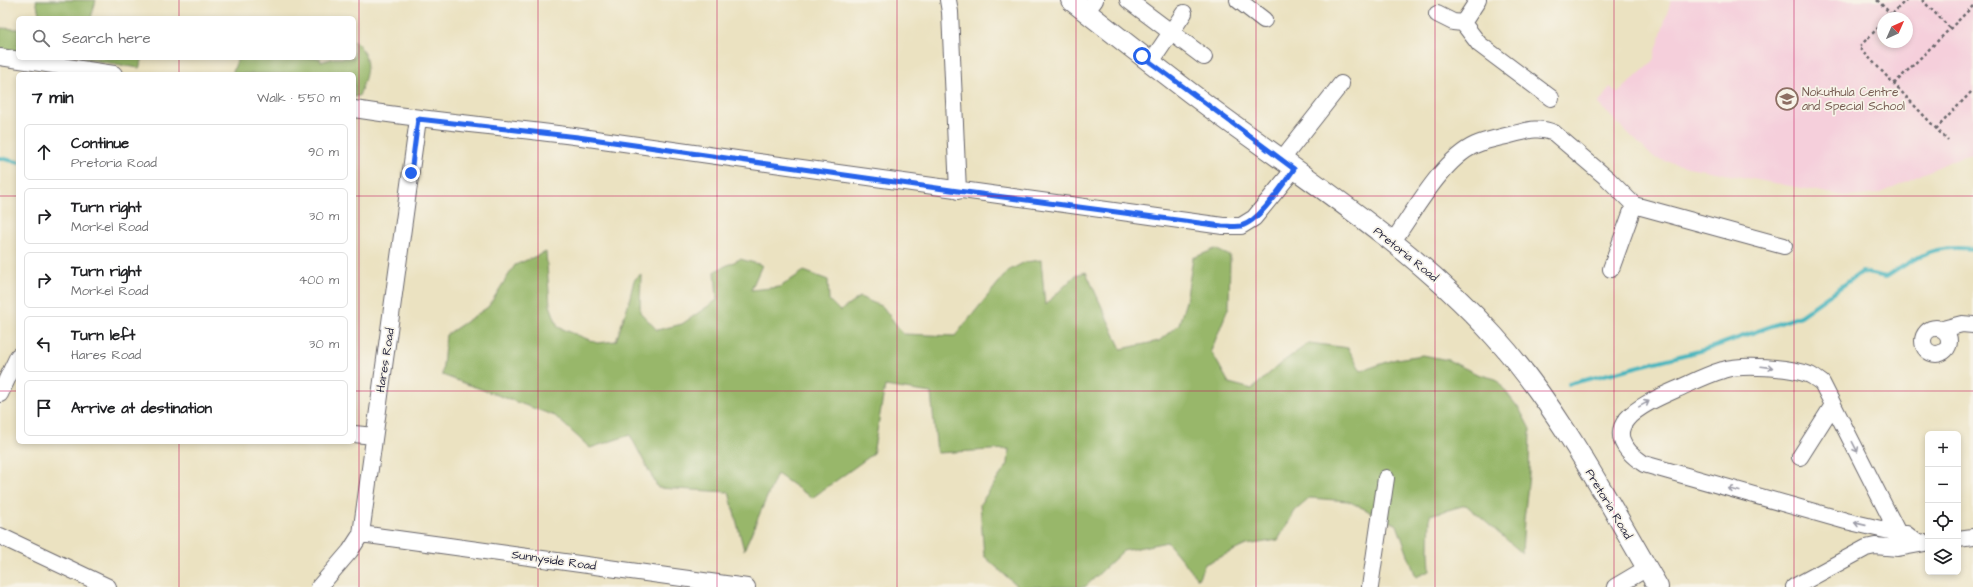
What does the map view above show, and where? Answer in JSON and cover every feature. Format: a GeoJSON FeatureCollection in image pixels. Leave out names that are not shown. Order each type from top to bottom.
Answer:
{"type":"FeatureCollection","features":[{"type":"Feature","properties":{"kind":"main road","name":"Pretoria Road"},"geometry":{"type":"LineString","coordinates":[[1084,4],[1151,62],[1249,136],[1393,241],[1451,292],[1496,338],[1525,373],[1576,448],[1658,587]]}},
{"type":"Feature","properties":{"kind":"street"},"geometry":{"type":"LineString","coordinates":[[948,0],[951,20],[958,191]]}},
{"type":"Feature","properties":{"kind":"street"},"geometry":{"type":"LineString","coordinates":[[1128,0],[1204,57]]}},
{"type":"Feature","properties":{"kind":"street"},"geometry":{"type":"LineString","coordinates":[[1238,0],[1264,20]]}},
{"type":"Feature","properties":{"kind":"street"},"geometry":{"type":"LineString","coordinates":[[1463,23],[1478,0]]}},
{"type":"Feature","properties":{"kind":"street"},"geometry":{"type":"LineString","coordinates":[[1151,62],[1184,13]]}},
{"type":"Feature","properties":{"kind":"street"},"geometry":{"type":"LineString","coordinates":[[1437,14],[1453,22],[1463,23],[1479,44],[1551,98]]}},
{"type":"Feature","properties":{"kind":"street"},"geometry":{"type":"LineString","coordinates":[[0,57],[16,59]]}},
{"type":"Feature","properties":{"kind":"street"},"geometry":{"type":"LineString","coordinates":[[20,60],[101,72]]}},
{"type":"Feature","properties":{"kind":"street"},"geometry":{"type":"LineString","coordinates":[[356,109],[418,119],[578,137],[958,191],[1241,226],[1254,218],[1340,84]]}},
{"type":"Feature","properties":{"kind":"street","name":"Hares Road"},"geometry":{"type":"LineString","coordinates":[[319,587],[350,551],[361,534],[404,230],[418,119]]}},
{"type":"Feature","properties":{"kind":"street"},"geometry":{"type":"LineString","coordinates":[[1393,241],[1442,172],[1463,152],[1475,144],[1536,128],[1545,129],[1554,133],[1608,179],[1634,205],[1784,246]]}},
{"type":"Feature","properties":{"kind":"street"},"geometry":{"type":"LineString","coordinates":[[1611,269],[1634,205]]}},
{"type":"Feature","properties":{"kind":"street"},"geometry":{"type":"LineString","coordinates":[[1943,329],[1962,324],[1973,325]]}},
{"type":"Feature","properties":{"kind":"street"},"geometry":{"type":"LineString","coordinates":[[0,394],[16,360]]}},
{"type":"Feature","properties":{"kind":"street"},"geometry":{"type":"LineString","coordinates":[[1898,533],[1822,383],[1809,374],[1760,367],[1723,369],[1649,401],[1629,415],[1625,422],[1621,433],[1623,442],[1629,451],[1644,464],[1846,521],[1898,533],[1906,534],[1923,543]]}},
{"type":"Feature","properties":{"kind":"street"},"geometry":{"type":"LineString","coordinates":[[1800,456],[1833,405]]}},
{"type":"Feature","properties":{"kind":"street"},"geometry":{"type":"LineString","coordinates":[[356,434],[374,436]]}},
{"type":"Feature","properties":{"kind":"street"},"geometry":{"type":"LineString","coordinates":[[1370,587],[1386,478]]}},
{"type":"Feature","properties":{"kind":"street","name":"Sunnyside Road"},"geometry":{"type":"LineString","coordinates":[[361,534],[747,587]]}},
{"type":"Feature","properties":{"kind":"street"},"geometry":{"type":"LineString","coordinates":[[0,536],[102,586]]}},
{"type":"Feature","properties":{"kind":"street"},"geometry":{"type":"LineString","coordinates":[[1961,539],[1973,537]]}},
{"type":"Feature","properties":{"kind":"street"},"geometry":{"type":"LineString","coordinates":[[1794,587],[1856,552],[1866,548],[1875,546],[1898,548],[1923,543]]}},
{"type":"Feature","properties":{"kind":"street"},"geometry":{"type":"LineString","coordinates":[[1616,587],[1647,568]]}},
{"type":"Feature","properties":{"kind":"path"},"geometry":{"type":"LineString","coordinates":[[1878,0],[1889,12]]}},
{"type":"Feature","properties":{"kind":"path"},"geometry":{"type":"LineString","coordinates":[[1895,12],[1906,0]]}},
{"type":"Feature","properties":{"kind":"path"},"geometry":{"type":"LineString","coordinates":[[1922,0],[1950,28]]}},
{"type":"Feature","properties":{"kind":"path"},"geometry":{"type":"LineString","coordinates":[[1894,84],[1973,6]]}},
{"type":"Feature","properties":{"kind":"path"},"geometry":{"type":"LineString","coordinates":[[1877,29],[1859,47],[1948,141]]}},
{"type":"Feature","properties":{"kind":"path"},"geometry":{"type":"LineString","coordinates":[[1936,129],[1973,90]]}},
{"type":"Feature","properties":{"kind":"shaded area","name":"Nokuthula Centre and Special School"},"geometry":{"type":"Polygon","coordinates":[[[1671,0],[1973,0],[1973,154],[1960,157],[1878,194],[1849,197],[1688,167],[1654,158],[1598,104],[1610,87],[1618,93],[1653,61],[1671,0]]]}},
{"type":"Feature","properties":{"kind":"green space"},"geometry":{"type":"Polygon","coordinates":[[[36,0],[96,0],[92,16],[40,16],[36,0]]]}},
{"type":"Feature","properties":{"kind":"green space"},"geometry":{"type":"Polygon","coordinates":[[[0,28],[16,29],[16,54],[0,55],[0,28]]]}},
{"type":"Feature","properties":{"kind":"green space"},"geometry":{"type":"Polygon","coordinates":[[[356,42],[358,44],[364,54],[367,65],[359,96],[356,97],[356,72],[233,72],[237,60],[320,60],[321,62],[328,60],[356,60],[356,42]]]}},
{"type":"Feature","properties":{"kind":"green space"},"geometry":{"type":"Polygon","coordinates":[[[93,60],[142,60],[139,68],[93,60]]]}},
{"type":"Feature","properties":{"kind":"green space"},"geometry":{"type":"Polygon","coordinates":[[[1215,249],[1230,256],[1229,306],[1211,351],[1229,383],[1252,389],[1281,363],[1309,343],[1348,348],[1361,371],[1396,359],[1423,355],[1448,360],[1477,374],[1496,379],[1520,410],[1530,429],[1529,475],[1522,553],[1466,505],[1430,515],[1430,571],[1416,577],[1397,525],[1348,501],[1310,498],[1295,511],[1278,540],[1246,545],[1205,564],[1198,579],[1167,542],[1123,551],[1085,587],[1018,587],[984,556],[980,504],[1008,464],[1009,449],[937,453],[931,393],[885,386],[873,454],[812,498],[777,474],[744,550],[729,492],[658,488],[630,435],[590,448],[555,416],[442,375],[446,335],[488,307],[515,265],[546,252],[550,305],[558,327],[597,343],[616,341],[628,305],[634,280],[641,274],[640,312],[657,330],[682,324],[717,300],[715,271],[740,259],[762,265],[751,290],[780,287],[804,271],[828,280],[829,300],[840,311],[860,297],[883,307],[903,334],[955,336],[1008,271],[1025,262],[1041,260],[1045,305],[1076,275],[1086,272],[1121,349],[1159,341],[1179,324],[1186,301],[1193,258],[1215,249]]]}},
{"type":"Feature","properties":{"kind":"waterway"},"geometry":{"type":"LineString","coordinates":[[0,158],[16,162]]}},
{"type":"Feature","properties":{"kind":"waterway"},"geometry":{"type":"LineString","coordinates":[[1569,384],[1707,349],[1800,316],[1862,272],[1886,277],[1926,253],[1946,248],[1973,249]]}},
{"type":"Feature","properties":{"kind":"place","name":"Nokuthula Centre and Special School"},"geometry":{"type":"Point","coordinates":[1787,99]}},
{"type":"Feature","properties":{"kind":"route"},"geometry":{"type":"LineString","coordinates":[[411,173],[418,119],[578,137],[958,191],[1222,226],[1241,226],[1247,223],[1263,209],[1294,169],[1142,56]]}}]}
